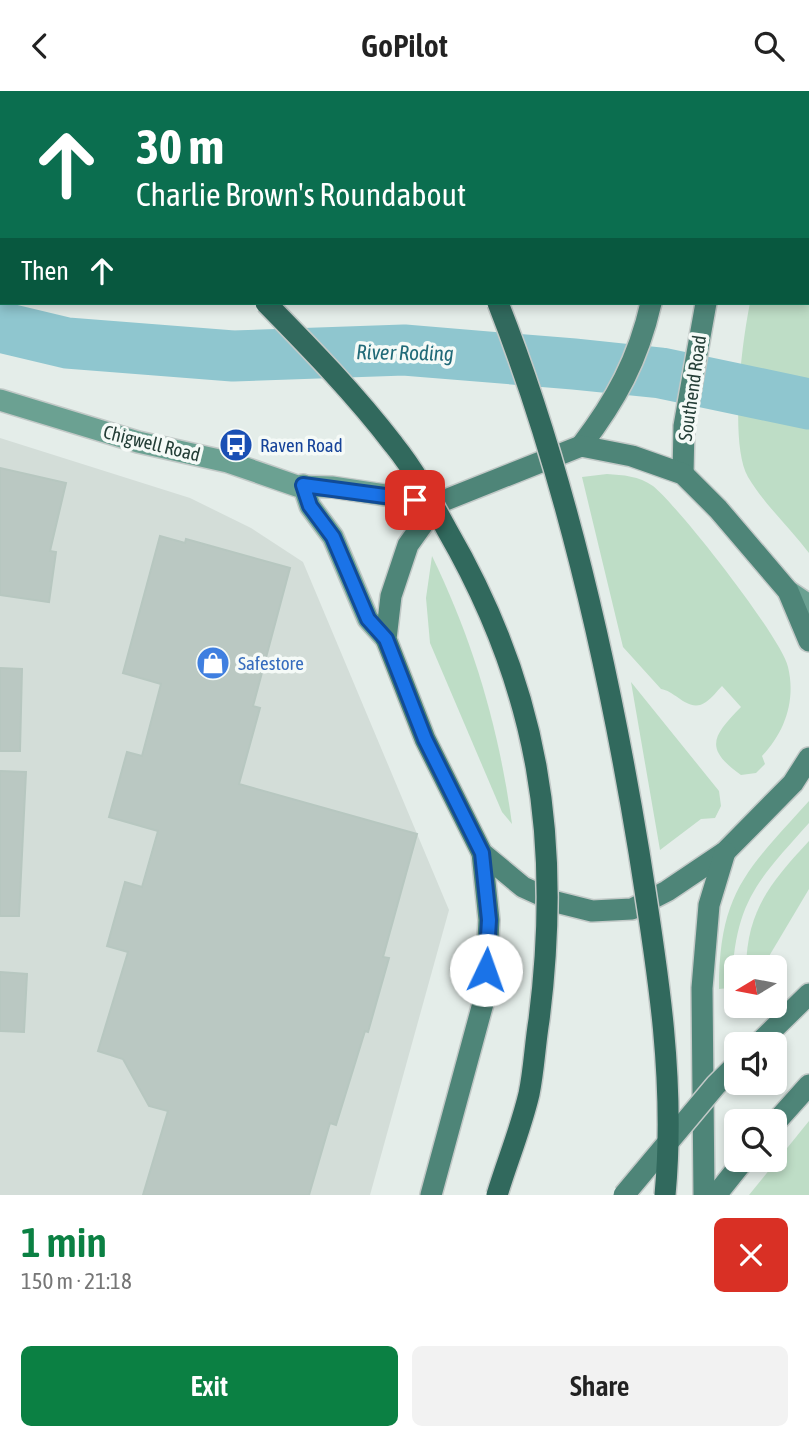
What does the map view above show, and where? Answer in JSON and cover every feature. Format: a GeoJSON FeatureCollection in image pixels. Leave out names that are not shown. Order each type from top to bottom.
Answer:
{"type":"FeatureCollection","features":[{"type":"Feature","properties":{"kind":"highway"},"geometry":{"type":"LineString","coordinates":[[269,305],[371,417],[395,446],[425,491],[493,617],[529,728],[541,785],[548,880],[546,961],[529,1093],[497,1195]]}},
{"type":"Feature","properties":{"kind":"highway"},"geometry":{"type":"LineString","coordinates":[[499,305],[524,367],[561,495],[620,740],[665,1021],[669,1139],[665,1195]]}},
{"type":"Feature","properties":{"kind":"highway"},"geometry":{"type":"LineString","coordinates":[[431,1195],[485,996],[489,920],[482,853],[425,739],[386,639],[391,597],[404,554],[422,522],[438,503],[581,446],[613,405],[635,355],[650,305]]}},
{"type":"Feature","properties":{"kind":"highway","name":"Southend Road"},"geometry":{"type":"LineString","coordinates":[[683,474],[684,426],[692,365],[706,305]]}},
{"type":"Feature","properties":{"kind":"highway"},"geometry":{"type":"LineString","coordinates":[[581,446],[632,456],[683,474],[718,509],[788,590],[809,641]]}},
{"type":"Feature","properties":{"kind":"highway"},"geometry":{"type":"LineString","coordinates":[[482,853],[523,887],[556,902],[592,911],[632,909],[667,891],[726,852],[793,783],[809,758]]}},
{"type":"Feature","properties":{"kind":"highway"},"geometry":{"type":"LineString","coordinates":[[704,1195],[702,988],[709,905],[726,852]]}},
{"type":"Feature","properties":{"kind":"highway"},"geometry":{"type":"LineString","coordinates":[[770,1032],[809,994]]}},
{"type":"Feature","properties":{"kind":"highway"},"geometry":{"type":"LineString","coordinates":[[624,1195],[724,1077]]}},
{"type":"Feature","properties":{"kind":"highway"},"geometry":{"type":"LineString","coordinates":[[787,1109],[809,1084]]}},
{"type":"Feature","properties":{"kind":"highway"},"geometry":{"type":"LineString","coordinates":[[716,1195],[734,1172]]}},
{"type":"Feature","properties":{"kind":"main road","name":"Chigwell Road"},"geometry":{"type":"LineString","coordinates":[[0,400],[138,442],[228,462],[297,486],[438,503]]}},
{"type":"Feature","properties":{"kind":"main road"},"geometry":{"type":"LineString","coordinates":[[303,485],[310,506],[333,537],[368,619],[386,639]]}},
{"type":"Feature","properties":{"kind":"main road"},"geometry":{"type":"LineString","coordinates":[[788,590],[809,605]]}},
{"type":"Feature","properties":{"kind":"shaded area"},"geometry":{"type":"Polygon","coordinates":[[[0,438],[190,498],[251,528],[303,562],[449,910],[370,1195],[0,1195],[0,438]]]}},
{"type":"Feature","properties":{"kind":"green space"},"geometry":{"type":"Polygon","coordinates":[[[750,305],[809,305],[809,553],[762,497],[748,477],[742,461],[738,417],[750,305]]]}},
{"type":"Feature","properties":{"kind":"green space"},"geometry":{"type":"Polygon","coordinates":[[[607,474],[642,480],[653,486],[666,499],[728,573],[781,651],[790,679],[787,715],[777,737],[762,756],[765,764],[756,773],[741,775],[729,766],[717,749],[719,734],[741,707],[722,686],[706,702],[700,705],[688,704],[661,689],[623,647],[582,477],[607,474]]]}},
{"type":"Feature","properties":{"kind":"green space"},"geometry":{"type":"Polygon","coordinates":[[[432,556],[460,621],[483,687],[500,754],[512,824],[502,812],[430,643],[426,598],[432,556]]]}},
{"type":"Feature","properties":{"kind":"green space"},"geometry":{"type":"Polygon","coordinates":[[[631,682],[719,791],[721,806],[715,818],[701,819],[660,850],[631,682]]]}},
{"type":"Feature","properties":{"kind":"green space"},"geometry":{"type":"Polygon","coordinates":[[[809,801],[809,823],[775,861],[752,894],[738,932],[734,955],[724,955],[724,988],[719,989],[720,956],[731,904],[741,884],[769,845],[809,801]]]}},
{"type":"Feature","properties":{"kind":"green space"},"geometry":{"type":"Polygon","coordinates":[[[809,841],[809,889],[770,955],[747,955],[756,913],[783,870],[809,841]]]}},
{"type":"Feature","properties":{"kind":"green space"},"geometry":{"type":"Polygon","coordinates":[[[809,1121],[809,1195],[749,1195],[768,1172],[787,1172],[787,1148],[809,1121]]]}},
{"type":"Feature","properties":{"kind":"building"},"geometry":{"type":"Polygon","coordinates":[[[0,468],[66,483],[50,551],[56,552],[49,602],[0,595],[0,468]]]}},
{"type":"Feature","properties":{"kind":"building"},"geometry":{"type":"Polygon","coordinates":[[[160,536],[185,543],[186,539],[290,568],[253,706],[260,708],[239,784],[417,834],[383,957],[389,958],[368,1032],[365,1031],[336,1125],[330,1123],[309,1195],[143,1195],[168,1111],[149,1106],[123,1059],[98,1051],[128,952],[107,946],[125,882],[142,887],[158,831],[109,817],[127,752],[142,756],[161,684],[123,673],[160,536]]]}},
{"type":"Feature","properties":{"kind":"building"},"geometry":{"type":"Polygon","coordinates":[[[0,668],[22,669],[20,751],[0,751],[0,668]]]}},
{"type":"Feature","properties":{"kind":"building"},"geometry":{"type":"Polygon","coordinates":[[[0,771],[26,772],[19,916],[0,916],[0,771]]]}},
{"type":"Feature","properties":{"kind":"building"},"geometry":{"type":"Polygon","coordinates":[[[0,972],[27,974],[24,1032],[0,1031],[0,972]]]}},
{"type":"Feature","properties":{"kind":"waterway","name":"River Roding"},"geometry":{"type":"LineString","coordinates":[[0,327],[67,343],[233,356],[404,350],[574,364],[661,373],[809,404]]}},
{"type":"Feature","properties":{"kind":"place","name":"Raven Road"},"geometry":{"type":"Point","coordinates":[236,445]}},
{"type":"Feature","properties":{"kind":"place","name":"Safestore"},"geometry":{"type":"Point","coordinates":[213,663]}},
{"type":"Feature","properties":{"kind":"route"},"geometry":{"type":"LineString","coordinates":[[415,500],[303,485],[310,506],[333,537],[368,619],[386,639],[425,739],[482,853],[489,920],[486,970]]}}]}
